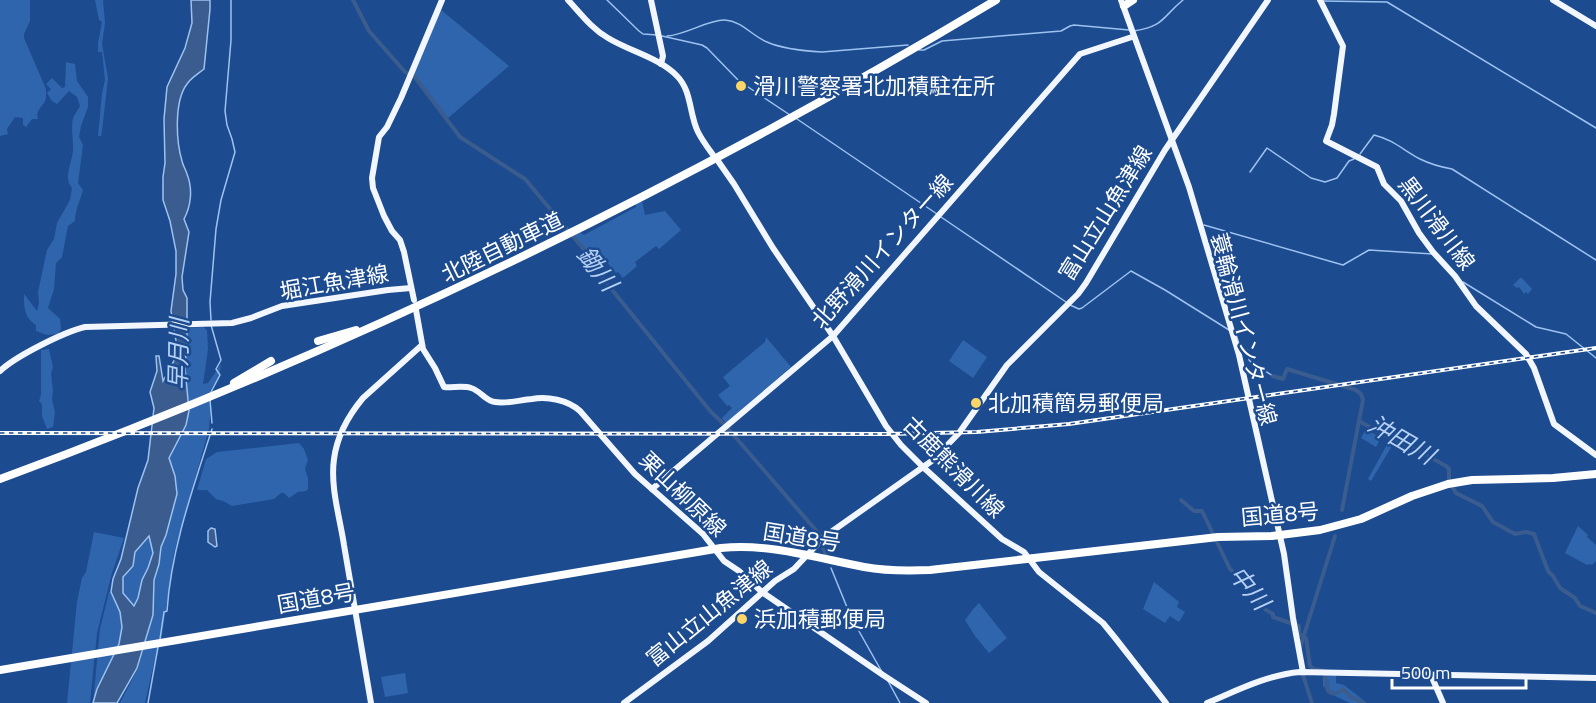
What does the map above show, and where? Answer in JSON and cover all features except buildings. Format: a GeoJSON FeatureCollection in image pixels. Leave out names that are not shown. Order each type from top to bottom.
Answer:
{"type":"FeatureCollection","features":[{"type":"Feature","properties":{"kind":"highway","name":"北陸自動車道"},"geometry":{"type":"LineString","coordinates":[[649,193],[842,87],[990,0]]}},
{"type":"Feature","properties":{"kind":"highway","name":"北陸自動車道"},"geometry":{"type":"LineString","coordinates":[[0,477],[130,428],[332,345],[473,280],[577,230],[815,106],[996,0]]}},
{"type":"Feature","properties":{"kind":"highway"},"geometry":{"type":"LineString","coordinates":[[1121,1],[1132,0]]}},
{"type":"Feature","properties":{"kind":"highway","name":"北陸自動車道"},"geometry":{"type":"LineString","coordinates":[[147,421],[473,280]]}},
{"type":"Feature","properties":{"kind":"highway"},"geometry":{"type":"LineString","coordinates":[[318,341],[345,334],[394,315]]}},
{"type":"Feature","properties":{"kind":"highway"},"geometry":{"type":"LineString","coordinates":[[225,389],[271,361]]}},
{"type":"Feature","properties":{"kind":"highway","name":"国道8号"},"geometry":{"type":"LineString","coordinates":[[0,671],[715,550],[748,550],[805,556],[869,570],[906,574],[946,572],[1031,560],[1321,533],[1351,527],[1413,500],[1452,487],[1563,482],[1596,476]]}},
{"type":"Feature","properties":{"kind":"main road","name":"堀江魚津線"},"geometry":{"type":"LineString","coordinates":[[0,370],[56,338],[85,327],[209,324],[239,321],[282,306],[411,288],[406,256],[401,243],[384,216],[373,188],[372,178],[379,137],[387,127],[442,0]]}},
{"type":"Feature","properties":{"kind":"main road"},"geometry":{"type":"LineString","coordinates":[[568,0],[599,32],[672,71],[684,87],[698,132],[713,155]]}},
{"type":"Feature","properties":{"kind":"main road"},"geometry":{"type":"LineString","coordinates":[[651,0],[663,56],[661,64]]}},
{"type":"Feature","properties":{"kind":"main road","name":"富山立山魚津線"},"geometry":{"type":"LineString","coordinates":[[624,703],[708,641],[775,581],[794,569],[824,537],[923,467],[959,433],[1007,365],[1082,290],[1171,141],[1268,0]]}},
{"type":"Feature","properties":{"kind":"main road","name":"黒川滑川線"},"geometry":{"type":"LineString","coordinates":[[1320,0],[1343,46],[1334,114],[1326,141],[1377,167],[1384,184],[1401,201],[1419,233],[1455,276],[1476,306],[1526,354],[1534,368],[1554,424],[1596,455]]}},
{"type":"Feature","properties":{"kind":"main road"},"geometry":{"type":"LineString","coordinates":[[1553,0],[1596,26]]}},
{"type":"Feature","properties":{"kind":"main road","name":"蓑輪滑川インター線"},"geometry":{"type":"LineString","coordinates":[[1121,1],[1171,141]]}},
{"type":"Feature","properties":{"kind":"main road","name":"蓑輪滑川インター線"},"geometry":{"type":"LineString","coordinates":[[1121,1],[1171,141],[1242,379],[1286,566],[1302,672]]}},
{"type":"Feature","properties":{"kind":"main road","name":"北野滑川インター線"},"geometry":{"type":"LineString","coordinates":[[652,489],[832,336],[1080,54],[1132,37]]}},
{"type":"Feature","properties":{"kind":"main road","name":"古鹿熊滑川線"},"geometry":{"type":"LineString","coordinates":[[718,161],[903,448],[1002,539],[1020,549],[1039,572],[1103,623],[1166,703]]}},
{"type":"Feature","properties":{"kind":"main road"},"geometry":{"type":"LineString","coordinates":[[411,288],[414,300]]}},
{"type":"Feature","properties":{"kind":"main road"},"geometry":{"type":"LineString","coordinates":[[371,703],[354,611],[333,468],[336,449],[344,425],[357,405],[422,345],[416,310]]}},
{"type":"Feature","properties":{"kind":"main road","name":"栗山柳原線"},"geometry":{"type":"LineString","coordinates":[[422,345],[444,387],[471,388],[495,402],[537,398],[572,404],[627,466],[698,528],[723,561],[739,571],[762,592],[926,703]]}},
{"type":"Feature","properties":{"kind":"main road"},"geometry":{"type":"LineString","coordinates":[[1207,703],[1262,679],[1302,672],[1596,678]]}},
{"type":"Feature","properties":{"kind":"main road"},"geometry":{"type":"LineString","coordinates":[[1431,675],[1443,703]]}},
{"type":"Feature","properties":{"kind":"shaded area"},"geometry":{"type":"Polygon","coordinates":[[[0,0],[30,0],[30,21],[24,38],[46,89],[46,98],[38,113],[38,119],[32,119],[26,127],[23,125],[23,118],[15,117],[7,129],[8,134],[0,136],[0,0]]]}},
{"type":"Feature","properties":{"kind":"shaded area"},"geometry":{"type":"Polygon","coordinates":[[[95,0],[103,0],[105,23],[102,44],[108,78],[101,136],[98,136],[105,80],[102,52],[98,52],[102,22],[99,20],[95,0]]]}},
{"type":"Feature","properties":{"kind":"shaded area"},"geometry":{"type":"Polygon","coordinates":[[[440,9],[509,66],[448,118],[413,73],[440,9]]]}},
{"type":"Feature","properties":{"kind":"shaded area"},"geometry":{"type":"Polygon","coordinates":[[[66,62],[75,64],[77,81],[88,97],[88,107],[79,137],[83,145],[78,183],[83,190],[75,221],[68,226],[62,257],[56,263],[54,289],[48,308],[60,319],[61,329],[58,334],[47,335],[36,331],[36,325],[27,315],[24,294],[37,311],[38,292],[47,250],[54,239],[57,223],[70,200],[72,188],[68,174],[73,152],[72,122],[80,106],[77,97],[69,91],[57,104],[52,101],[47,93],[51,89],[46,84],[52,78],[62,88],[65,87],[66,62]]]}},
{"type":"Feature","properties":{"kind":"shaded area"},"geometry":{"type":"Polygon","coordinates":[[[642,201],[645,215],[665,211],[681,230],[659,249],[656,246],[635,262],[637,266],[623,278],[605,260],[598,265],[573,236],[580,232],[584,235],[636,207],[636,204],[642,201]]]}},
{"type":"Feature","properties":{"kind":"shaded area"},"geometry":{"type":"Polygon","coordinates":[[[1520,278],[1532,289],[1528,294],[1526,292],[1524,294],[1519,287],[1513,285],[1520,278]]]}},
{"type":"Feature","properties":{"kind":"shaded area"},"geometry":{"type":"Polygon","coordinates":[[[203,327],[207,330],[208,349],[203,384],[208,383],[221,364],[219,377],[210,391],[209,429],[174,553],[161,643],[157,649],[145,703],[120,703],[138,668],[153,615],[154,580],[166,535],[175,476],[169,458],[189,411],[186,366],[188,328],[203,327]]]}},
{"type":"Feature","properties":{"kind":"shaded area"},"geometry":{"type":"Polygon","coordinates":[[[766,337],[791,367],[726,423],[722,418],[732,408],[727,406],[718,395],[730,386],[723,377],[765,342],[766,337]]]}},
{"type":"Feature","properties":{"kind":"shaded area"},"geometry":{"type":"Polygon","coordinates":[[[963,340],[987,357],[973,378],[949,361],[963,340]]]}},
{"type":"Feature","properties":{"kind":"shaded area"},"geometry":{"type":"Polygon","coordinates":[[[49,349],[53,367],[52,400],[55,412],[53,427],[47,429],[42,416],[42,404],[39,401],[41,350],[49,349]]]}},
{"type":"Feature","properties":{"kind":"shaded area"},"geometry":{"type":"Polygon","coordinates":[[[1366,429],[1381,438],[1376,447],[1361,438],[1366,429]]]}},
{"type":"Feature","properties":{"kind":"shaded area"},"geometry":{"type":"Polygon","coordinates":[[[1389,441],[1393,444],[1371,481],[1368,479],[1389,441]]]}},
{"type":"Feature","properties":{"kind":"shaded area"},"geometry":{"type":"Polygon","coordinates":[[[299,443],[308,460],[305,469],[308,478],[306,491],[298,492],[289,498],[281,493],[274,499],[232,506],[216,499],[207,490],[197,490],[206,459],[217,452],[299,443]]]}},
{"type":"Feature","properties":{"kind":"shaded area"},"geometry":{"type":"Polygon","coordinates":[[[1578,526],[1596,545],[1596,561],[1592,565],[1587,565],[1565,553],[1578,526]]]}},
{"type":"Feature","properties":{"kind":"shaded area"},"geometry":{"type":"Polygon","coordinates":[[[94,532],[124,538],[112,573],[97,633],[90,703],[67,703],[77,602],[94,532]]]}},
{"type":"Feature","properties":{"kind":"shaded area"},"geometry":{"type":"Polygon","coordinates":[[[149,536],[153,553],[133,607],[123,593],[123,576],[133,566],[135,552],[149,536]]]}},
{"type":"Feature","properties":{"kind":"shaded area"},"geometry":{"type":"Polygon","coordinates":[[[1154,582],[1179,602],[1177,607],[1185,612],[1179,622],[1170,616],[1165,623],[1143,609],[1154,582]]]}},
{"type":"Feature","properties":{"kind":"shaded area"},"geometry":{"type":"Polygon","coordinates":[[[109,592],[120,612],[122,627],[119,644],[97,689],[93,703],[100,629],[109,592]]]}},
{"type":"Feature","properties":{"kind":"shaded area"},"geometry":{"type":"Polygon","coordinates":[[[979,603],[1007,638],[989,653],[965,620],[979,603]]]}},
{"type":"Feature","properties":{"kind":"shaded area"},"geometry":{"type":"Polygon","coordinates":[[[405,673],[408,693],[385,697],[381,677],[405,673]]]}},
{"type":"Feature","properties":{"kind":"shaded area"},"geometry":{"type":"Polygon","coordinates":[[[1336,673],[1336,683],[1344,685],[1367,703],[1350,703],[1333,695],[1323,686],[1323,674],[1336,673]]]}},
{"type":"Feature","properties":{"kind":"water","name":"早月川"},"geometry":{"type":"Polygon","coordinates":[[[191,0],[210,0],[204,69],[190,80],[183,91],[177,121],[182,163],[191,191],[190,203],[184,219],[189,232],[182,277],[183,290],[187,298],[185,367],[189,411],[186,425],[169,458],[175,476],[177,494],[154,580],[153,615],[137,668],[117,703],[93,703],[97,689],[119,644],[122,627],[120,612],[111,592],[138,488],[148,460],[154,408],[150,392],[157,371],[156,356],[159,356],[163,381],[178,353],[171,311],[176,274],[176,251],[163,200],[164,119],[167,87],[185,48],[192,23],[191,0]],[[149,536],[135,552],[133,566],[123,577],[123,593],[134,606],[142,580],[153,553],[149,536]]]}},
{"type":"Feature","properties":{"kind":"water"},"geometry":{"type":"Polygon","coordinates":[[[211,528],[215,529],[217,546],[215,547],[208,542],[208,531],[211,528]]]}},
{"type":"Feature","properties":{"kind":"waterway"},"geometry":{"type":"LineString","coordinates":[[211,320],[210,302],[216,229],[221,200],[235,152],[225,111],[231,40],[231,0]]}},
{"type":"Feature","properties":{"kind":"waterway","name":"鋤川"},"geometry":{"type":"LineString","coordinates":[[353,0],[369,31],[405,72],[414,76],[460,137],[525,179],[591,258],[596,270],[711,412],[820,535],[826,555]]}},
{"type":"Feature","properties":{"kind":"waterway"},"geometry":{"type":"LineString","coordinates":[[607,0],[643,34],[657,35]]}},
{"type":"Feature","properties":{"kind":"waterway"},"geometry":{"type":"LineString","coordinates":[[1134,31],[1158,23],[1183,0]]}},
{"type":"Feature","properties":{"kind":"waterway"},"geometry":{"type":"LineString","coordinates":[[1323,1],[1387,2],[1596,128]]}},
{"type":"Feature","properties":{"kind":"waterway"},"geometry":{"type":"LineString","coordinates":[[667,36],[725,20],[737,23],[767,42],[801,50],[822,52],[908,45]]}},
{"type":"Feature","properties":{"kind":"waterway"},"geometry":{"type":"LineString","coordinates":[[919,50],[924,50],[942,41],[1061,31],[1074,25],[1129,30]]}},
{"type":"Feature","properties":{"kind":"waterway"},"geometry":{"type":"LineString","coordinates":[[662,36],[707,48],[739,81],[790,115]]}},
{"type":"Feature","properties":{"kind":"waterway"},"geometry":{"type":"LineString","coordinates":[[797,119],[937,214]]}},
{"type":"Feature","properties":{"kind":"waterway"},"geometry":{"type":"LineString","coordinates":[[1360,154],[1374,135],[1424,161],[1452,169],[1596,260]]}},
{"type":"Feature","properties":{"kind":"waterway"},"geometry":{"type":"LineString","coordinates":[[1250,172],[1267,148],[1311,178],[1325,182],[1337,178],[1349,161],[1354,159]]}},
{"type":"Feature","properties":{"kind":"waterway"},"geometry":{"type":"LineString","coordinates":[[941,217],[1066,302]]}},
{"type":"Feature","properties":{"kind":"waterway"},"geometry":{"type":"LineString","coordinates":[[1204,225],[1343,265],[1369,250],[1433,254]]}},
{"type":"Feature","properties":{"kind":"waterway"},"geometry":{"type":"LineString","coordinates":[[1070,305],[1082,308],[1131,271],[1229,330]]}},
{"type":"Feature","properties":{"kind":"waterway"},"geometry":{"type":"LineString","coordinates":[[1463,282],[1536,327],[1566,334],[1596,358]]}},
{"type":"Feature","properties":{"kind":"waterway"},"geometry":{"type":"LineString","coordinates":[[211,325],[221,360],[216,369],[220,375],[211,392]]}},
{"type":"Feature","properties":{"kind":"waterway"},"geometry":{"type":"LineString","coordinates":[[1236,334],[1239,344],[1248,351],[1249,360],[1273,376]]}},
{"type":"Feature","properties":{"kind":"waterway","name":"沖田川"},"geometry":{"type":"LineString","coordinates":[[1273,376],[1283,379],[1287,369],[1356,390],[1361,394],[1363,400],[1342,510]]}},
{"type":"Feature","properties":{"kind":"waterway"},"geometry":{"type":"LineString","coordinates":[[210,400],[212,423]]}},
{"type":"Feature","properties":{"kind":"waterway","name":"沖田川"},"geometry":{"type":"LineString","coordinates":[[1359,421],[1446,466],[1449,469],[1449,481],[1456,493],[1482,506],[1493,522],[1515,534],[1526,532],[1534,534],[1548,571],[1560,588],[1575,598],[1580,606],[1596,613]]}},
{"type":"Feature","properties":{"kind":"waterway"},"geometry":{"type":"LineString","coordinates":[[160,639],[178,542],[212,429]]}},
{"type":"Feature","properties":{"kind":"waterway","name":"中川"},"geometry":{"type":"LineString","coordinates":[[1181,500],[1194,511],[1202,511],[1230,569],[1254,589],[1258,601],[1266,610],[1273,614],[1273,617],[1299,626],[1299,634],[1306,638],[1310,666],[1325,671],[1328,691],[1334,694],[1343,689],[1351,697],[1364,703]]}},
{"type":"Feature","properties":{"kind":"waterway"},"geometry":{"type":"LineString","coordinates":[[1300,648],[1335,536]]}},
{"type":"Feature","properties":{"kind":"waterway","name":"鋤川"},"geometry":{"type":"LineString","coordinates":[[831,568],[851,617],[882,672]]}},
{"type":"Feature","properties":{"kind":"waterway"},"geometry":{"type":"LineString","coordinates":[[148,703],[158,647]]}},
{"type":"Feature","properties":{"kind":"waterway"},"geometry":{"type":"LineString","coordinates":[[1302,672],[1312,703]]}},
{"type":"Feature","properties":{"kind":"waterway","name":"鋤川"},"geometry":{"type":"LineString","coordinates":[[888,681],[900,703]]}},
{"type":"Feature","properties":{"kind":"railway"},"geometry":{"type":"LineString","coordinates":[[0,433],[887,434],[977,432],[1069,424],[1596,348]]}},
{"type":"Feature","properties":{"kind":"place","name":"滑川警察署北加積駐在所"},"geometry":{"type":"Point","coordinates":[741,86]}},
{"type":"Feature","properties":{"kind":"place","name":"北加積簡易郵便局"},"geometry":{"type":"Point","coordinates":[976,403]}},
{"type":"Feature","properties":{"kind":"place","name":"浜加積郵便局"},"geometry":{"type":"Point","coordinates":[742,619]}}]}
